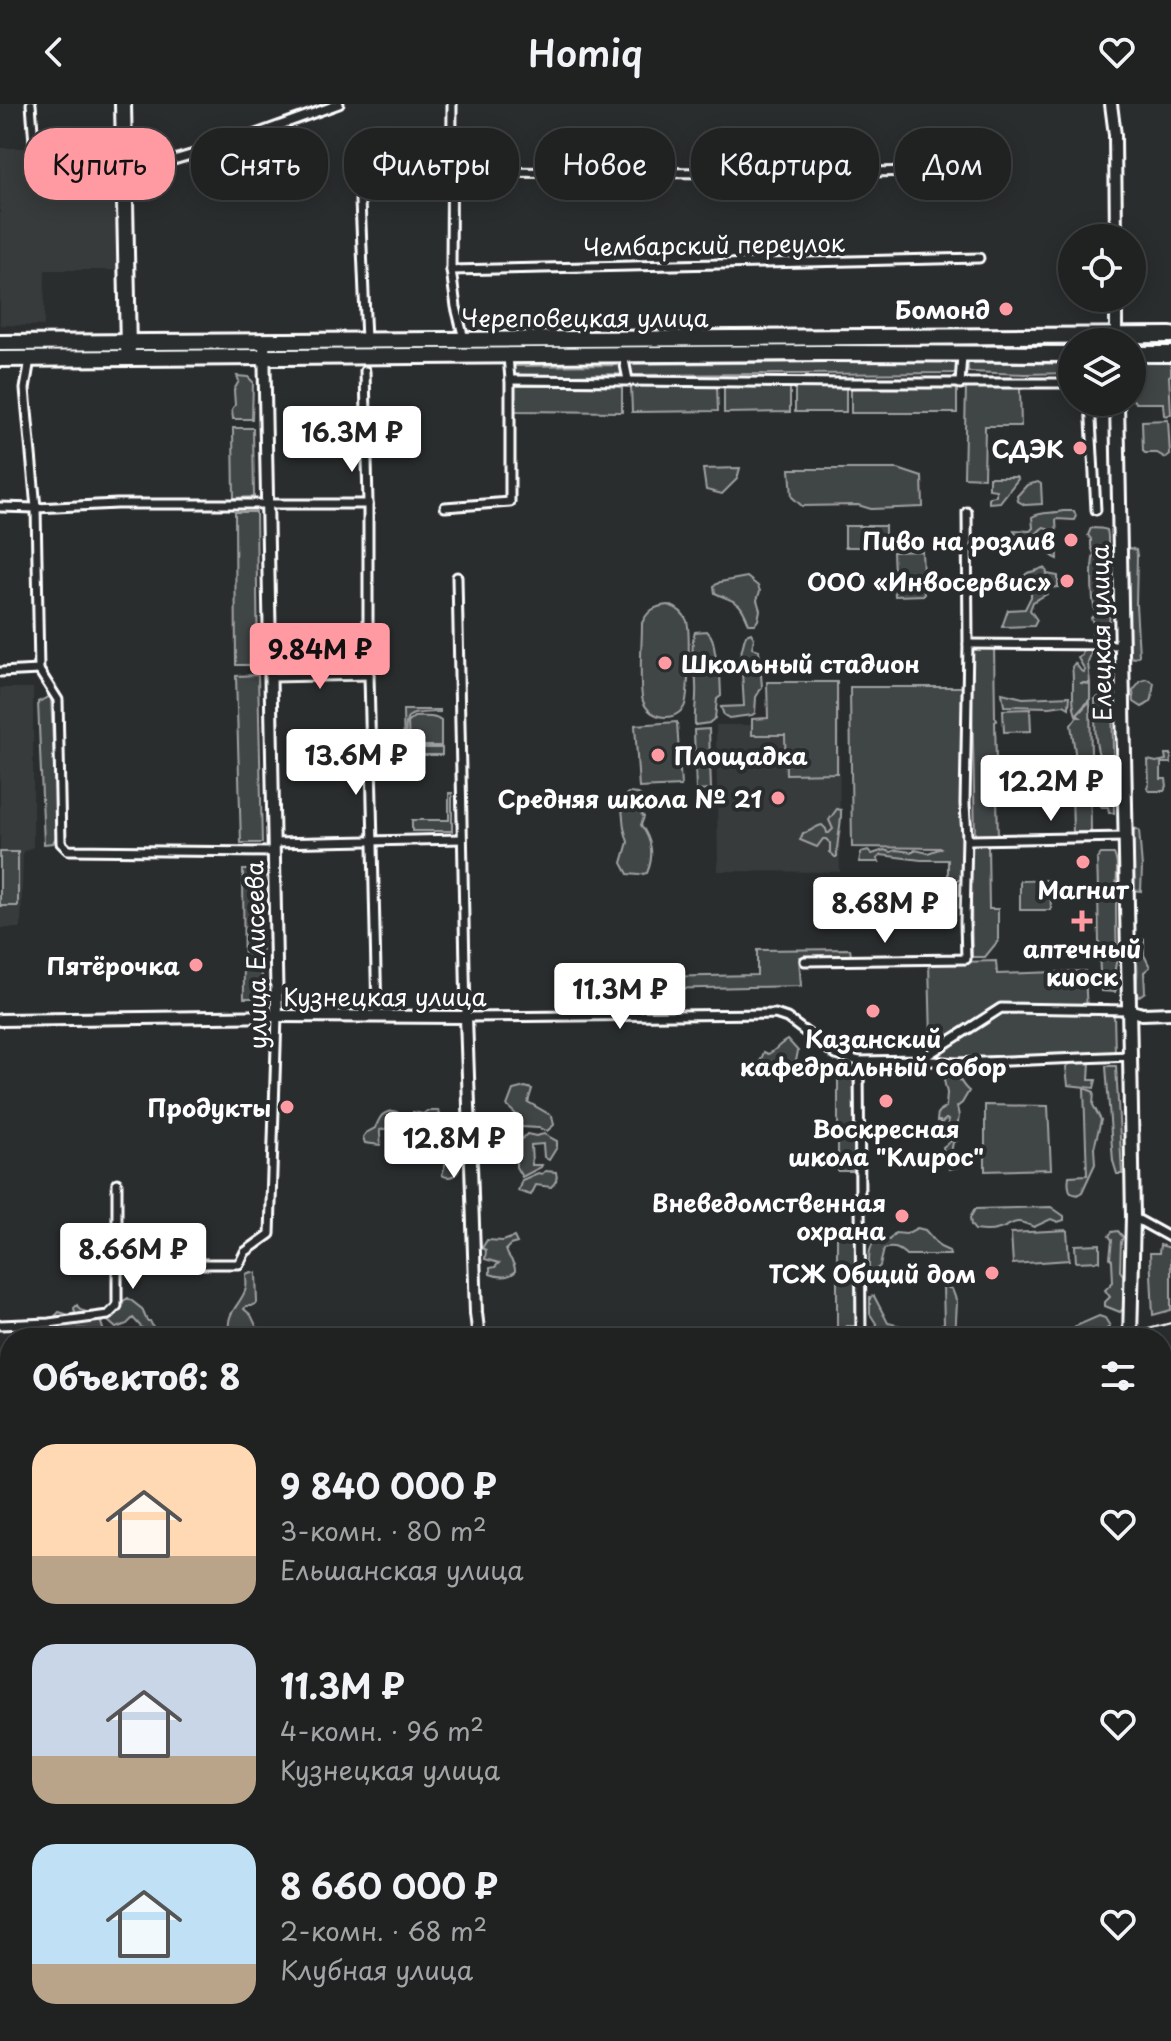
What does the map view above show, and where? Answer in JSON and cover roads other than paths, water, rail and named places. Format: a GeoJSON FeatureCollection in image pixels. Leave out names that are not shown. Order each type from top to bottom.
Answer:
{"type":"FeatureCollection","features":[{"type":"Feature","properties":{"kind":"highway"},"geometry":{"type":"LineString","coordinates":[[123,104],[124,128]]}},
{"type":"Feature","properties":{"kind":"highway"},"geometry":{"type":"LineString","coordinates":[[126,200],[128,358]]}},
{"type":"Feature","properties":{"kind":"highway","name":"Череповецкая улица"},"geometry":{"type":"LineString","coordinates":[[1146,337],[1171,335]]}},
{"type":"Feature","properties":{"kind":"highway","name":"Череповецкая улица"},"geometry":{"type":"LineString","coordinates":[[0,359],[128,358],[366,340],[1058,339]]}},
{"type":"Feature","properties":{"kind":"highway","name":"Череповецкая улица"},"geometry":{"type":"LineString","coordinates":[[0,343],[127,342],[508,356],[1058,354]]}},
{"type":"Feature","properties":{"kind":"highway"},"geometry":{"type":"LineString","coordinates":[[1146,354],[1171,354]]}},
{"type":"Feature","properties":{"kind":"main road","name":"Елецкая улица"},"geometry":{"type":"LineString","coordinates":[[1117,416],[1130,1056],[1130,1328]]}},
{"type":"Feature","properties":{"kind":"street"},"geometry":{"type":"LineString","coordinates":[[31,104],[33,128]]}},
{"type":"Feature","properties":{"kind":"street"},"geometry":{"type":"LineString","coordinates":[[175,160],[339,104]]}},
{"type":"Feature","properties":{"kind":"street"},"geometry":{"type":"LineString","coordinates":[[452,104],[452,128]]}},
{"type":"Feature","properties":{"kind":"street"},"geometry":{"type":"LineString","coordinates":[[1111,104],[1115,135],[1116,224]]}},
{"type":"Feature","properties":{"kind":"street"},"geometry":{"type":"LineString","coordinates":[[519,172],[895,171]]}},
{"type":"Feature","properties":{"kind":"street"},"geometry":{"type":"LineString","coordinates":[[451,200],[451,270],[464,339]]}},
{"type":"Feature","properties":{"kind":"street"},"geometry":{"type":"LineString","coordinates":[[360,201],[366,340]]}},
{"type":"Feature","properties":{"kind":"street","name":"Чембарский переулок"},"geometry":{"type":"LineString","coordinates":[[451,270],[979,258]]}},
{"type":"Feature","properties":{"kind":"street","name":"улица Елисеева"},"geometry":{"type":"LineString","coordinates":[[159,1264],[239,1264],[245,1252],[270,1234],[277,1016],[264,348]]}},
{"type":"Feature","properties":{"kind":"street"},"geometry":{"type":"LineString","coordinates":[[623,355],[628,380]]}},
{"type":"Feature","properties":{"kind":"street"},"geometry":{"type":"LineString","coordinates":[[960,384],[962,355]]}},
{"type":"Feature","properties":{"kind":"street"},"geometry":{"type":"LineString","coordinates":[[445,507],[510,502],[508,356]]}},
{"type":"Feature","properties":{"kind":"street"},"geometry":{"type":"LineString","coordinates":[[30,359],[25,389],[36,508],[39,670],[58,700],[61,843],[68,850],[274,848],[462,839]]}},
{"type":"Feature","properties":{"kind":"street"},"geometry":{"type":"LineString","coordinates":[[365,371],[367,657],[377,1015]]}},
{"type":"Feature","properties":{"kind":"street"},"geometry":{"type":"LineString","coordinates":[[510,380],[1058,383]]}},
{"type":"Feature","properties":{"kind":"street"},"geometry":{"type":"LineString","coordinates":[[1091,416],[1096,510]]}},
{"type":"Feature","properties":{"kind":"street"},"geometry":{"type":"LineString","coordinates":[[0,507],[368,504]]}},
{"type":"Feature","properties":{"kind":"street"},"geometry":{"type":"LineString","coordinates":[[805,961],[966,959],[967,512]]}},
{"type":"Feature","properties":{"kind":"street"},"geometry":{"type":"LineString","coordinates":[[457,577],[466,1017],[478,1328]]}},
{"type":"Feature","properties":{"kind":"street"},"geometry":{"type":"LineString","coordinates":[[968,644],[1122,645]]}},
{"type":"Feature","properties":{"kind":"street"},"geometry":{"type":"LineString","coordinates":[[0,672],[39,670]]}},
{"type":"Feature","properties":{"kind":"street"},"geometry":{"type":"LineString","coordinates":[[270,677],[369,675]]}},
{"type":"Feature","properties":{"kind":"street"},"geometry":{"type":"LineString","coordinates":[[967,836],[970,840],[1125,837]]}},
{"type":"Feature","properties":{"kind":"street"},"geometry":{"type":"LineString","coordinates":[[920,1060],[1001,1008],[1171,1013]]}},
{"type":"Feature","properties":{"kind":"street","name":"Кузнецкая улица"},"geometry":{"type":"LineString","coordinates":[[0,1020],[775,1014],[787,1018],[836,1055],[859,1061],[920,1060]]}},
{"type":"Feature","properties":{"kind":"street"},"geometry":{"type":"LineString","coordinates":[[920,1060],[956,1063],[1130,1056]]}},
{"type":"Feature","properties":{"kind":"street"},"geometry":{"type":"LineString","coordinates":[[859,1061],[861,1328]]}},
{"type":"Feature","properties":{"kind":"street"},"geometry":{"type":"LineString","coordinates":[[0,1325],[49,1323],[108,1315],[117,1306],[117,1183]]}},
{"type":"Feature","properties":{"kind":"street"},"geometry":{"type":"LineString","coordinates":[[1132,1223],[1156,1231]]}},
{"type":"Feature","properties":{"kind":"street"},"geometry":{"type":"LineString","coordinates":[[1132,1223],[1171,1238]]}},
{"type":"Feature","properties":{"kind":"tram line"},"geometry":{"type":"LineString","coordinates":[[1152,1328],[1171,1323]]}},
{"type":"Feature","properties":{"kind":"place","name":"Бомонд"},"geometry":{"type":"Point","coordinates":[1006,309]}},
{"type":"Feature","properties":{"kind":"place","name":"СДЭК"},"geometry":{"type":"Point","coordinates":[1080,448]}},
{"type":"Feature","properties":{"kind":"place","name":"Пиво на розлив"},"geometry":{"type":"Point","coordinates":[1071,540]}},
{"type":"Feature","properties":{"kind":"place","name":"ООО «Инвосервис»"},"geometry":{"type":"Point","coordinates":[1067,581]}},
{"type":"Feature","properties":{"kind":"place","name":"Школьный стадион"},"geometry":{"type":"Point","coordinates":[665,663]}},
{"type":"Feature","properties":{"kind":"place","name":"Площадка"},"geometry":{"type":"Point","coordinates":[658,755]}},
{"type":"Feature","properties":{"kind":"place","name":"Средняя школа № 21"},"geometry":{"type":"Point","coordinates":[778,798]}},
{"type":"Feature","properties":{"kind":"place","name":"Магнит"},"geometry":{"type":"Point","coordinates":[1083,862]}},
{"type":"Feature","properties":{"kind":"place","name":"аптечный киоск"},"geometry":{"type":"Point","coordinates":[1082,921]}},
{"type":"Feature","properties":{"kind":"place","name":"Пятёрочка"},"geometry":{"type":"Point","coordinates":[196,965]}},
{"type":"Feature","properties":{"kind":"place","name":"Казанский кафедральный собор"},"geometry":{"type":"Point","coordinates":[873,1011]}},
{"type":"Feature","properties":{"kind":"place","name":"Воскресная школа \"Клирос\""},"geometry":{"type":"Point","coordinates":[886,1101]}},
{"type":"Feature","properties":{"kind":"place","name":"Продукты"},"geometry":{"type":"Point","coordinates":[287,1107]}},
{"type":"Feature","properties":{"kind":"place","name":"Вневедомственная охрана"},"geometry":{"type":"Point","coordinates":[902,1216]}},
{"type":"Feature","properties":{"kind":"place","name":"ТСЖ Общий дом"},"geometry":{"type":"Point","coordinates":[992,1273]}}]}
